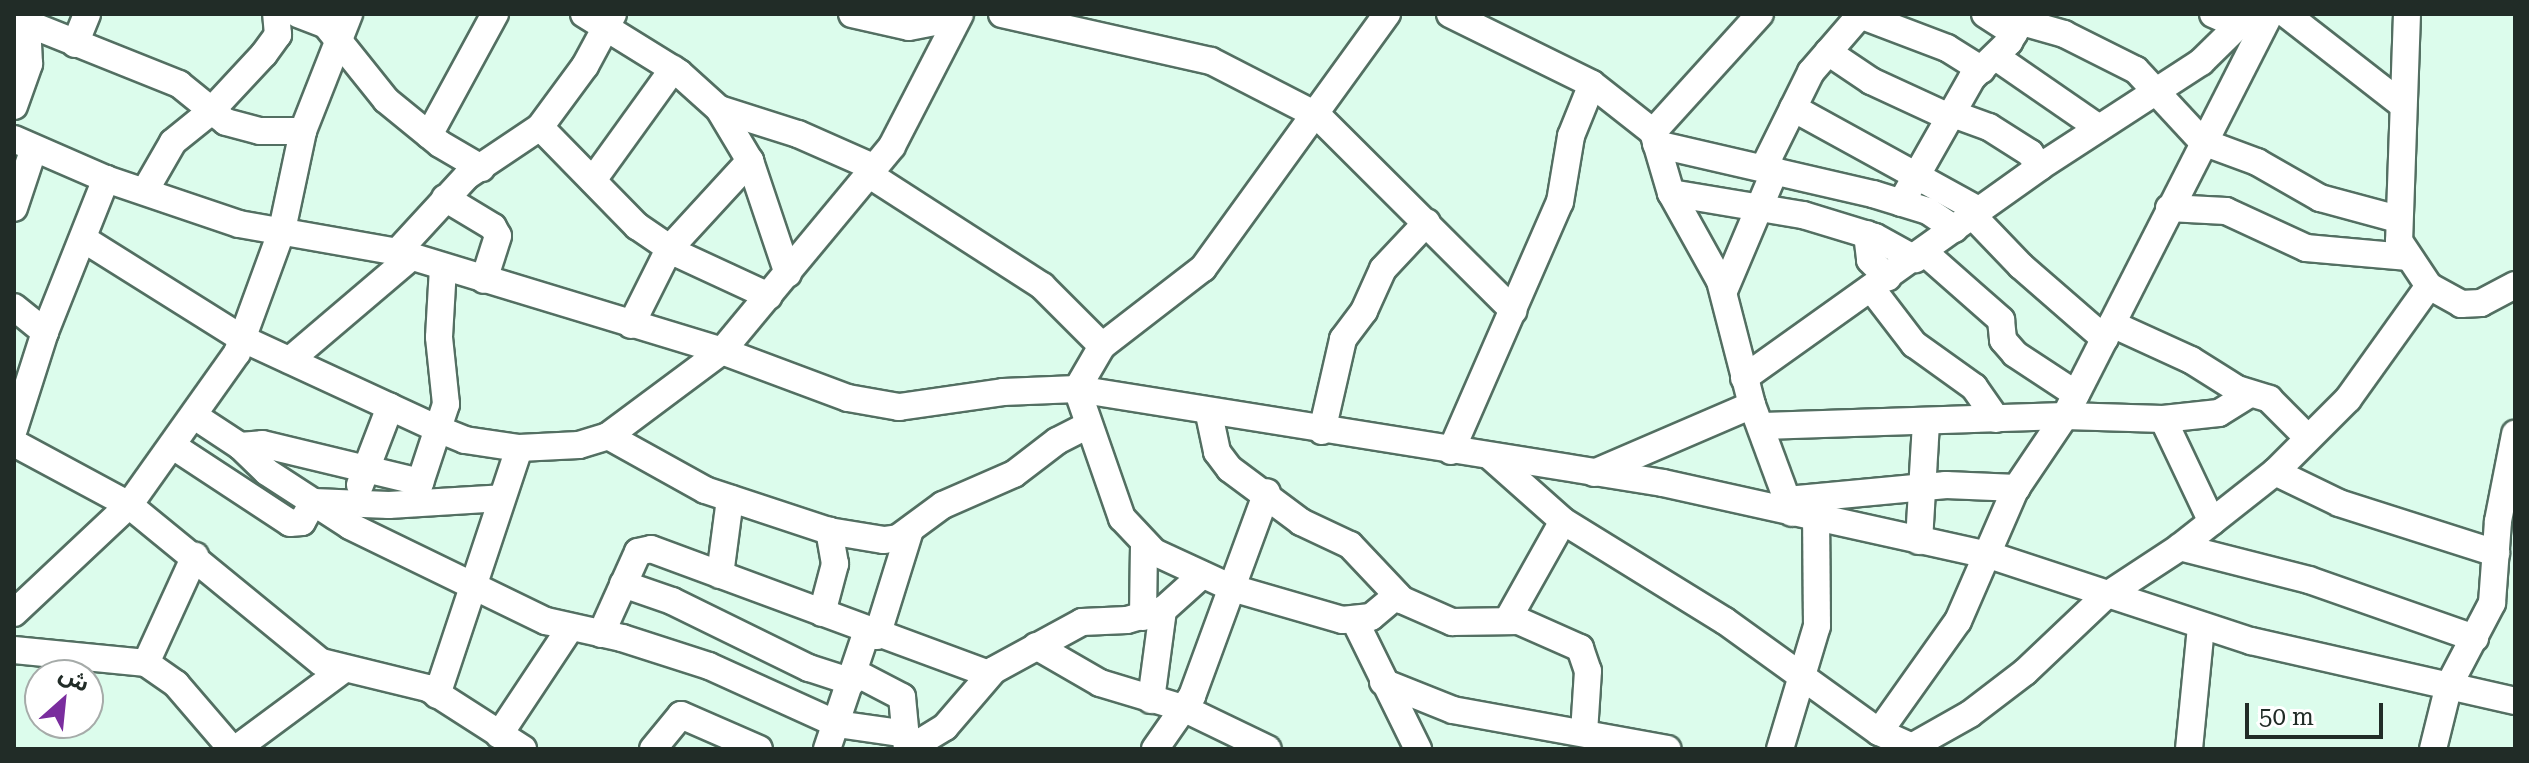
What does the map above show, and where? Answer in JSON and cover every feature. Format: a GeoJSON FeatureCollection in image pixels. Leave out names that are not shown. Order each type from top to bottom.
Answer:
{"type":"FeatureCollection","features":[{"type":"Feature","properties":{"kind":"street"},"geometry":{"type":"LineString","coordinates":[[75,44],[87,14]]}},
{"type":"Feature","properties":{"kind":"street"},"geometry":{"type":"LineString","coordinates":[[146,189],[173,142],[210,112],[278,35],[276,14]]}},
{"type":"Feature","properties":{"kind":"street"},"geometry":{"type":"LineString","coordinates":[[298,14],[334,23],[386,100],[429,135],[481,168]]}},
{"type":"Feature","properties":{"kind":"street"},"geometry":{"type":"LineString","coordinates":[[429,135],[495,14]]}},
{"type":"Feature","properties":{"kind":"street"},"geometry":{"type":"LineString","coordinates":[[852,14],[909,27],[957,16]]}},
{"type":"Feature","properties":{"kind":"street"},"geometry":{"type":"LineString","coordinates":[[1002,14],[1211,61],[1318,116],[1514,311]]}},
{"type":"Feature","properties":{"kind":"street"},"geometry":{"type":"LineString","coordinates":[[1387,14],[1318,116],[1203,268],[1102,346],[1077,389],[1086,426],[1107,464],[1122,518],[1144,546],[1232,588],[1355,621],[1371,617],[1397,595]]}},
{"type":"Feature","properties":{"kind":"street"},"geometry":{"type":"LineString","coordinates":[[1450,14],[1592,84],[1655,138],[1928,211],[1969,218]]}},
{"type":"Feature","properties":{"kind":"street"},"geometry":{"type":"LineString","coordinates":[[1655,138],[1760,14]]}},
{"type":"Feature","properties":{"kind":"street"},"geometry":{"type":"LineString","coordinates":[[1724,291],[1793,108],[1811,72],[1860,14],[1989,64],[2099,128]]}},
{"type":"Feature","properties":{"kind":"street"},"geometry":{"type":"LineString","coordinates":[[1985,14],[2064,34],[2120,61],[2203,142],[2257,162],[2320,198],[2398,219]]}},
{"type":"Feature","properties":{"kind":"street"},"geometry":{"type":"LineString","coordinates":[[2213,14],[2244,20]]}},
{"type":"Feature","properties":{"kind":"street"},"geometry":{"type":"LineString","coordinates":[[1879,732],[1958,621],[2017,488],[2070,405],[2270,14]]}},
{"type":"Feature","properties":{"kind":"street"},"geometry":{"type":"LineString","coordinates":[[2286,14],[2403,105]]}},
{"type":"Feature","properties":{"kind":"street"},"geometry":{"type":"LineString","coordinates":[[2407,14],[2403,105],[2406,140],[2398,219],[2406,257],[2429,286],[2461,304],[2511,291]]}},
{"type":"Feature","properties":{"kind":"street"},"geometry":{"type":"LineString","coordinates":[[85,240],[241,338],[438,429],[519,448],[579,445],[608,436],[722,351],[892,146],[957,16]]}},
{"type":"Feature","properties":{"kind":"street"},"geometry":{"type":"LineString","coordinates":[[290,360],[404,254],[445,198],[481,168],[540,127],[585,66],[600,18],[673,69],[719,109],[750,161],[788,274]]}},
{"type":"Feature","properties":{"kind":"street"},"geometry":{"type":"LineString","coordinates":[[1744,378],[2039,167],[2201,62],[2244,20]]}},
{"type":"Feature","properties":{"kind":"street"},"geometry":{"type":"LineString","coordinates":[[20,21],[179,84],[210,112],[260,131],[303,131]]}},
{"type":"Feature","properties":{"kind":"street"},"geometry":{"type":"LineString","coordinates":[[14,106],[29,64],[20,21]]}},
{"type":"Feature","properties":{"kind":"street"},"geometry":{"type":"LineString","coordinates":[[14,613],[129,505],[196,417],[241,338],[282,230],[303,131],[334,23]]}},
{"type":"Feature","properties":{"kind":"street"},"geometry":{"type":"LineString","coordinates":[[1996,419],[1974,387],[1914,344],[1870,260],[1871,235],[1920,175],[1952,116],[2020,23]]}},
{"type":"Feature","properties":{"kind":"street"},"geometry":{"type":"LineString","coordinates":[[1828,52],[1871,81],[2013,141],[2039,167]]}},
{"type":"Feature","properties":{"kind":"street"},"geometry":{"type":"LineString","coordinates":[[593,180],[673,69]]}},
{"type":"Feature","properties":{"kind":"street"},"geometry":{"type":"LineString","coordinates":[[1451,451],[1560,202],[1571,136],[1592,84]]}},
{"type":"Feature","properties":{"kind":"street"},"geometry":{"type":"LineString","coordinates":[[1793,108],[1920,175],[2021,266],[2108,332],[2191,360],[2249,394],[2269,399],[2308,438]]}},
{"type":"Feature","properties":{"kind":"street"},"geometry":{"type":"LineString","coordinates":[[719,109],[798,134],[872,172],[1042,286],[1102,346]]}},
{"type":"Feature","properties":{"kind":"street"},"geometry":{"type":"LineString","coordinates":[[540,127],[637,226],[669,249],[769,296]]}},
{"type":"Feature","properties":{"kind":"street"},"geometry":{"type":"LineString","coordinates":[[1655,138],[1671,193],[1724,291],[1744,378],[1798,511],[1817,626],[1780,749]]}},
{"type":"Feature","properties":{"kind":"street"},"geometry":{"type":"LineString","coordinates":[[14,208],[24,143],[106,179],[146,189],[239,224],[404,254],[722,351],[848,398],[899,407],[1077,389],[1209,414],[1594,473],[1798,511],[1989,555],[2104,597],[2201,626],[2515,701]]}},
{"type":"Feature","properties":{"kind":"street"},"geometry":{"type":"LineString","coordinates":[[631,325],[669,249],[750,161]]}},
{"type":"Feature","properties":{"kind":"street"},"geometry":{"type":"LineString","coordinates":[[14,429],[45,332],[85,240],[106,179]]}},
{"type":"Feature","properties":{"kind":"street"},"geometry":{"type":"LineString","coordinates":[[1671,193],[1757,207],[1871,235],[1920,255],[2001,320],[2003,340],[2070,405]]}},
{"type":"Feature","properties":{"kind":"street"},"geometry":{"type":"LineString","coordinates":[[445,198],[493,227],[498,236],[484,280]]}},
{"type":"Feature","properties":{"kind":"street"},"geometry":{"type":"LineString","coordinates":[[2169,208],[2226,211],[2306,248],[2406,257]]}},
{"type":"Feature","properties":{"kind":"street"},"geometry":{"type":"LineString","coordinates":[[1322,431],[1343,339],[1364,311],[1383,269],[1427,222]]}},
{"type":"Feature","properties":{"kind":"street"},"geometry":{"type":"LineString","coordinates":[[417,492],[446,404],[439,337],[443,268]]}},
{"type":"Feature","properties":{"kind":"street"},"geometry":{"type":"LineString","coordinates":[[1491,457],[1563,521],[1725,621],[1879,732],[1913,748],[1970,714],[2025,672],[2104,597],[2180,547],[2275,472],[2348,399],[2429,286]]}},
{"type":"Feature","properties":{"kind":"street"},"geometry":{"type":"LineString","coordinates":[[14,307],[45,332]]}},
{"type":"Feature","properties":{"kind":"street"},"geometry":{"type":"LineString","coordinates":[[1594,473],[1757,415],[1926,422],[1996,419],[2070,405],[2163,419],[2219,413],[2249,394]]}},
{"type":"Feature","properties":{"kind":"street"},"geometry":{"type":"LineString","coordinates":[[355,504],[363,471],[390,407]]}},
{"type":"Feature","properties":{"kind":"street"},"geometry":{"type":"LineString","coordinates":[[1209,414],[1217,452],[1230,469],[1267,492],[1301,522],[1350,545],[1397,595],[1442,620],[1508,619],[1551,631],[1584,655],[1584,733]]}},
{"type":"Feature","properties":{"kind":"street"},"geometry":{"type":"LineString","coordinates":[[196,417],[240,446],[267,472],[350,526],[475,586],[570,628],[601,634],[712,668],[837,724],[907,744],[945,727],[989,674],[1036,646],[1082,622],[1153,614],[1202,575]]}},
{"type":"Feature","properties":{"kind":"street"},"geometry":{"type":"LineString","coordinates":[[2163,419],[2212,522]]}},
{"type":"Feature","properties":{"kind":"street"},"geometry":{"type":"LineString","coordinates":[[1919,541],[1926,422]]}},
{"type":"Feature","properties":{"kind":"street"},"geometry":{"type":"LineString","coordinates":[[608,436],[730,499],[829,531],[884,540],[910,530],[943,505],[1014,474],[1057,441],[1086,426]]}},
{"type":"Feature","properties":{"kind":"street"},"geometry":{"type":"LineString","coordinates":[[2433,749],[2449,685],[2492,603],[2496,553],[2515,434]]}},
{"type":"Feature","properties":{"kind":"street"},"geometry":{"type":"LineString","coordinates":[[14,443],[129,505],[321,662],[428,688],[523,749]]}},
{"type":"Feature","properties":{"kind":"street"},"geometry":{"type":"LineString","coordinates":[[240,446],[262,444],[363,471],[417,492]]}},
{"type":"Feature","properties":{"kind":"street"},"geometry":{"type":"LineString","coordinates":[[173,446],[290,523],[302,522],[313,502]]}},
{"type":"Feature","properties":{"kind":"street"},"geometry":{"type":"LineString","coordinates":[[437,695],[519,448]]}},
{"type":"Feature","properties":{"kind":"street"},"geometry":{"type":"LineString","coordinates":[[2275,472],[2339,503],[2496,553]]}},
{"type":"Feature","properties":{"kind":"street"},"geometry":{"type":"LineString","coordinates":[[1798,511],[1922,488],[2017,488]]}},
{"type":"Feature","properties":{"kind":"street"},"geometry":{"type":"LineString","coordinates":[[313,502],[355,504],[417,492],[502,498]]}},
{"type":"Feature","properties":{"kind":"street"},"geometry":{"type":"LineString","coordinates":[[1155,749],[1200,678],[1267,492]]}},
{"type":"Feature","properties":{"kind":"street"},"geometry":{"type":"LineString","coordinates":[[720,575],[730,499]]}},
{"type":"Feature","properties":{"kind":"street"},"geometry":{"type":"LineString","coordinates":[[1508,619],[1563,521]]}},
{"type":"Feature","properties":{"kind":"street"},"geometry":{"type":"LineString","coordinates":[[827,749],[910,530]]}},
{"type":"Feature","properties":{"kind":"street"},"geometry":{"type":"LineString","coordinates":[[822,613],[835,564],[829,531]]}},
{"type":"Feature","properties":{"kind":"street"},"geometry":{"type":"LineString","coordinates":[[1144,546],[1153,614],[1151,700]]}},
{"type":"Feature","properties":{"kind":"street"},"geometry":{"type":"LineString","coordinates":[[2180,547],[2309,580],[2475,638]]}},
{"type":"Feature","properties":{"kind":"street"},"geometry":{"type":"LineString","coordinates":[[601,634],[623,584],[643,549],[989,674]]}},
{"type":"Feature","properties":{"kind":"street"},"geometry":{"type":"LineString","coordinates":[[146,663],[195,556]]}},
{"type":"Feature","properties":{"kind":"street"},"geometry":{"type":"LineString","coordinates":[[623,584],[672,601],[728,629],[902,697],[907,744]]}},
{"type":"Feature","properties":{"kind":"street"},"geometry":{"type":"LineString","coordinates":[[1355,621],[1418,749]]}},
{"type":"Feature","properties":{"kind":"street"},"geometry":{"type":"LineString","coordinates":[[2189,749],[2201,626]]}},
{"type":"Feature","properties":{"kind":"street"},"geometry":{"type":"LineString","coordinates":[[499,735],[570,628]]}},
{"type":"Feature","properties":{"kind":"street"},"geometry":{"type":"LineString","coordinates":[[712,668],[728,629]]}},
{"type":"Feature","properties":{"kind":"street"},"geometry":{"type":"LineString","coordinates":[[1036,646],[1100,683],[1183,708],[1268,749]]}},
{"type":"Feature","properties":{"kind":"street"},"geometry":{"type":"LineString","coordinates":[[14,650],[146,663],[176,684],[234,749],[344,669]]}},
{"type":"Feature","properties":{"kind":"street"},"geometry":{"type":"LineString","coordinates":[[1383,682],[1453,710],[1667,749]]}},
{"type":"Feature","properties":{"kind":"street"},"geometry":{"type":"LineString","coordinates":[[653,749],[681,715],[759,749]]}}]}
